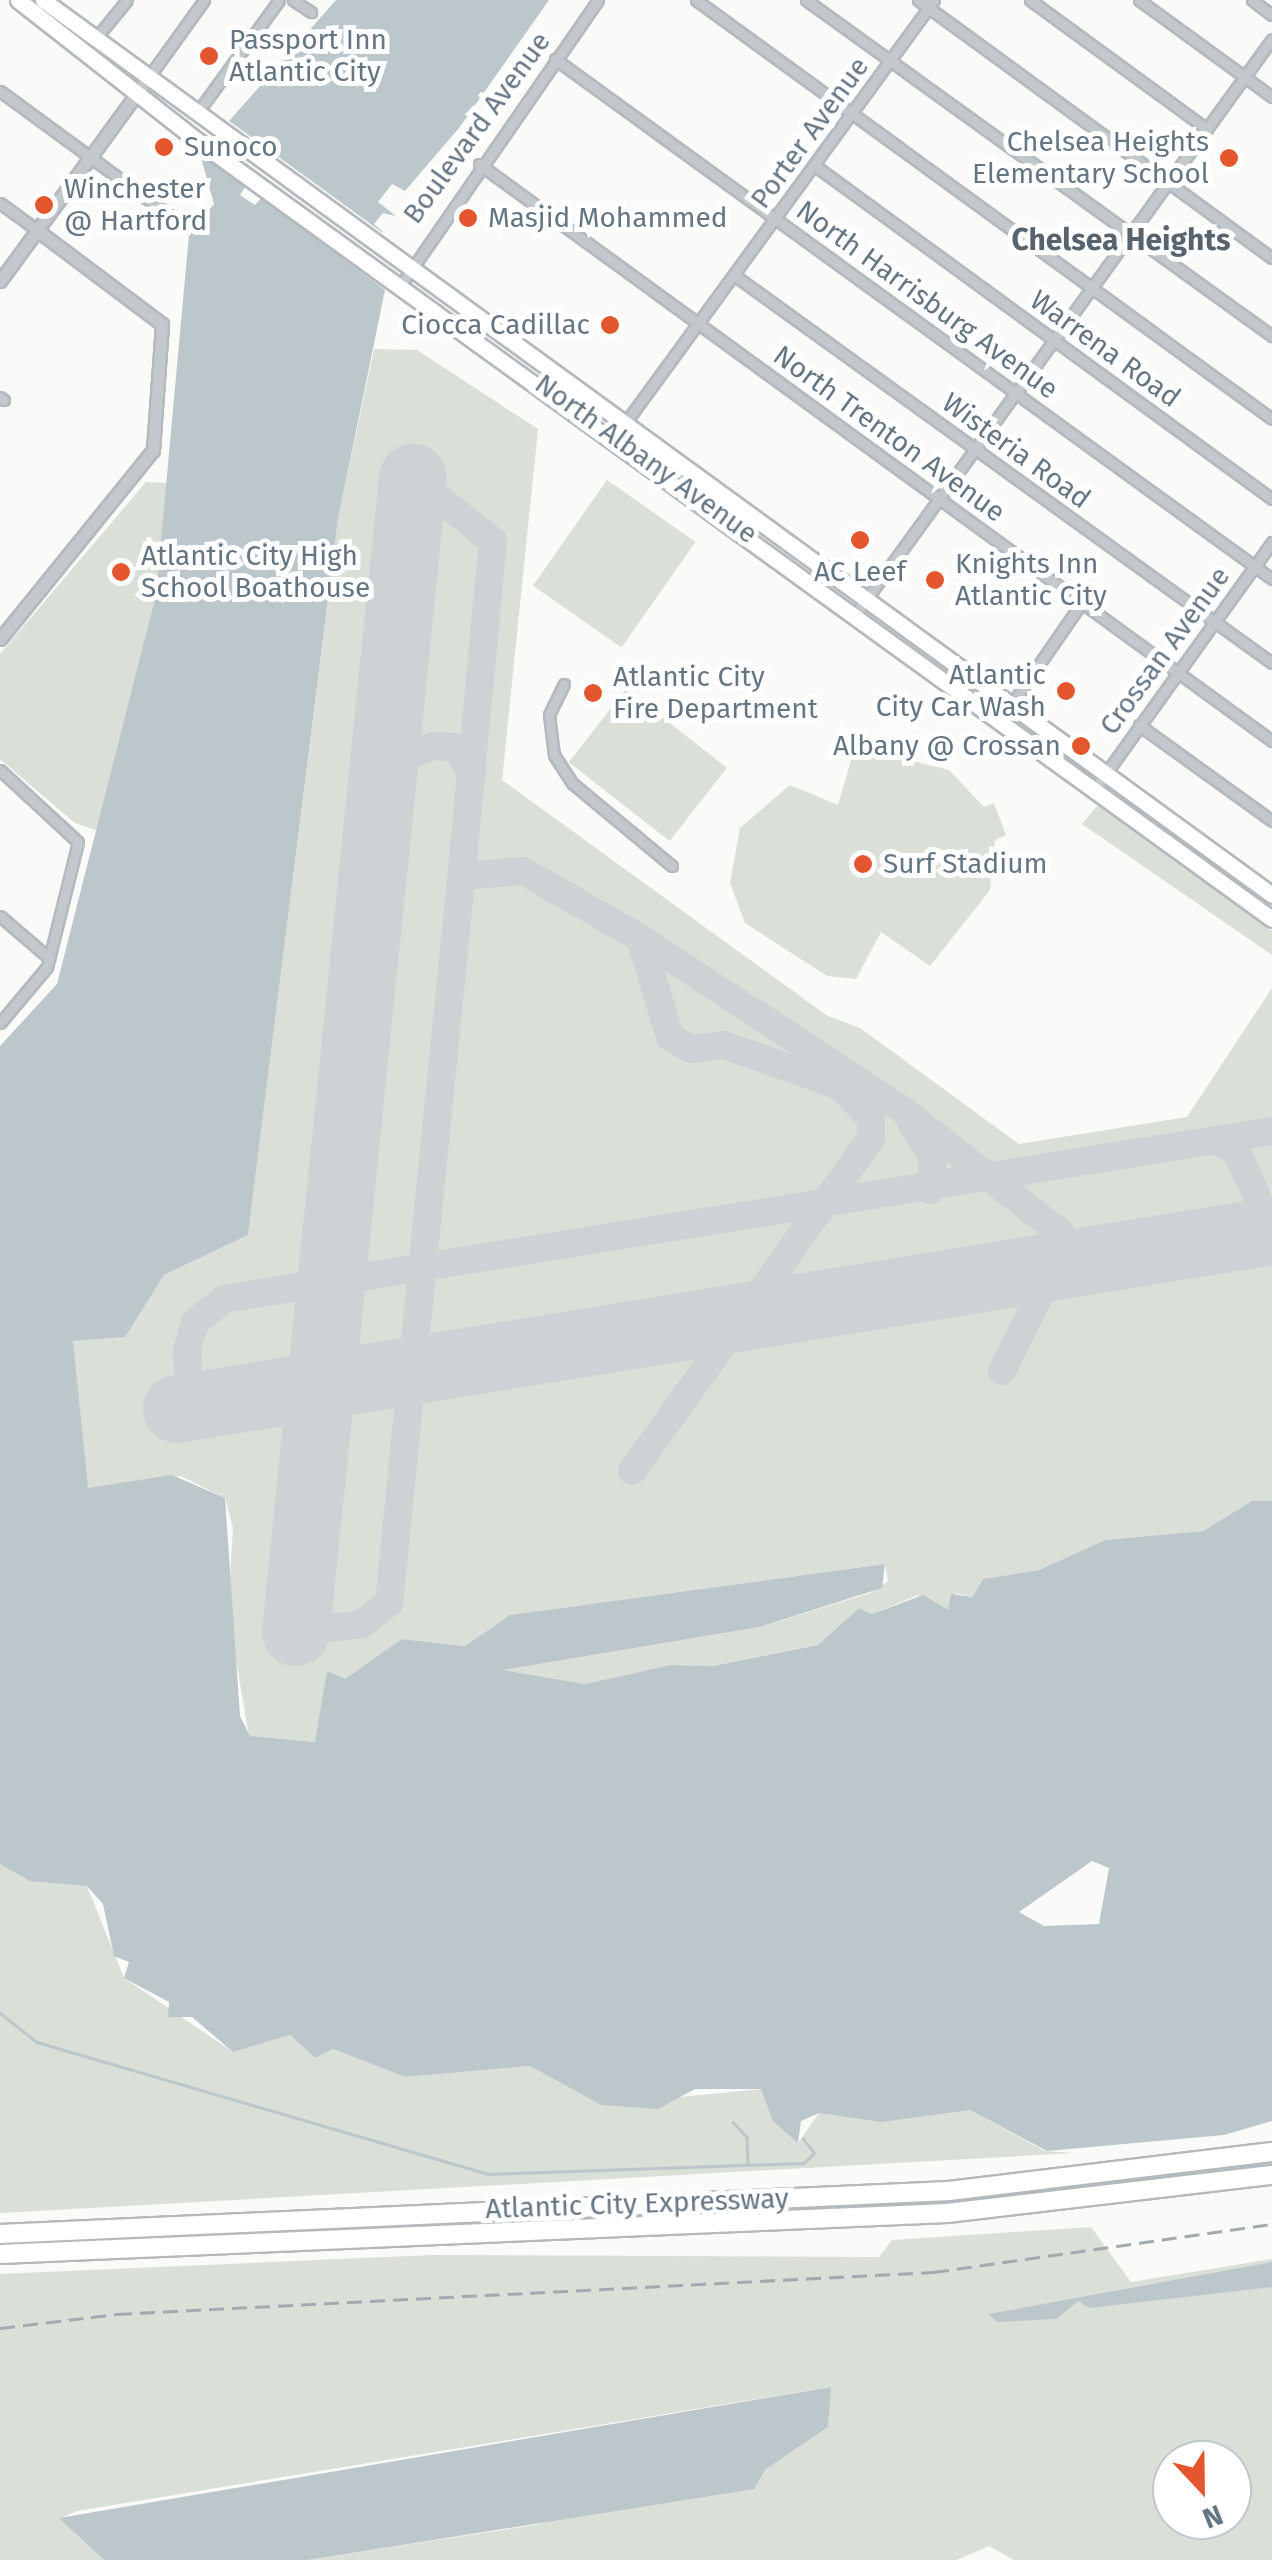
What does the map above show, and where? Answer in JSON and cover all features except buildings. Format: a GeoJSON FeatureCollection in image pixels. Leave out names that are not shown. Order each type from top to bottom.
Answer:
{"type":"FeatureCollection","features":[{"type":"Feature","properties":{"kind":"highway","name":"North Albany Avenue"},"geometry":{"type":"LineString","coordinates":[[19,0],[136,95],[400,286],[620,431]]}},
{"type":"Feature","properties":{"kind":"highway","name":"North Albany Avenue"},"geometry":{"type":"LineString","coordinates":[[43,0],[376,242],[620,431],[1101,780],[1272,895]]}},
{"type":"Feature","properties":{"kind":"highway","name":"North Albany Avenue"},"geometry":{"type":"LineString","coordinates":[[861,606],[1012,704],[1272,919]]}},
{"type":"Feature","properties":{"kind":"highway","name":"Atlantic City Expressway"},"geometry":{"type":"LineString","coordinates":[[0,2234],[984,2189],[1272,2152]]}},
{"type":"Feature","properties":{"kind":"highway","name":"Atlantic City Expressway"},"geometry":{"type":"LineString","coordinates":[[0,2254],[965,2212],[1272,2175]]}},
{"type":"Feature","properties":{"kind":"street"},"geometry":{"type":"LineString","coordinates":[[95,39],[126,0]]}},
{"type":"Feature","properties":{"kind":"street"},"geometry":{"type":"LineString","coordinates":[[0,281],[204,0]]}},
{"type":"Feature","properties":{"kind":"street"},"geometry":{"type":"LineString","coordinates":[[197,113],[279,0]]}},
{"type":"Feature","properties":{"kind":"street"},"geometry":{"type":"LineString","coordinates":[[293,0],[310,12]]}},
{"type":"Feature","properties":{"kind":"street","name":"Boulevard Avenue"},"geometry":{"type":"LineString","coordinates":[[400,286],[407,266],[598,0]]}},
{"type":"Feature","properties":{"kind":"street"},"geometry":{"type":"LineString","coordinates":[[696,0],[1272,419]]}},
{"type":"Feature","properties":{"kind":"street"},"geometry":{"type":"LineString","coordinates":[[806,0],[1272,336]]}},
{"type":"Feature","properties":{"kind":"street"},"geometry":{"type":"LineString","coordinates":[[918,0],[931,4],[1272,258]]}},
{"type":"Feature","properties":{"kind":"street"},"geometry":{"type":"LineString","coordinates":[[1030,0],[1207,129]]}},
{"type":"Feature","properties":{"kind":"street"},"geometry":{"type":"LineString","coordinates":[[1139,0],[1272,97]]}},
{"type":"Feature","properties":{"kind":"street"},"geometry":{"type":"LineString","coordinates":[[1252,0],[1272,14]]}},
{"type":"Feature","properties":{"kind":"street","name":"Porter Avenue"},"geometry":{"type":"LineString","coordinates":[[620,431],[931,4]]}},
{"type":"Feature","properties":{"kind":"street"},"geometry":{"type":"LineString","coordinates":[[861,606],[1272,39]]}},
{"type":"Feature","properties":{"kind":"street","name":"North Harrisburg Avenue"},"geometry":{"type":"LineString","coordinates":[[555,58],[1272,579]]}},
{"type":"Feature","properties":{"kind":"street"},"geometry":{"type":"LineString","coordinates":[[0,91],[188,228]]}},
{"type":"Feature","properties":{"kind":"street","name":"North Trenton Avenue"},"geometry":{"type":"LineString","coordinates":[[478,164],[1272,741]]}},
{"type":"Feature","properties":{"kind":"street","name":"Warrena Road"},"geometry":{"type":"LineString","coordinates":[[814,165],[1272,499]]}},
{"type":"Feature","properties":{"kind":"street"},"geometry":{"type":"LineString","coordinates":[[0,203],[162,324],[153,450],[0,639]]}},
{"type":"Feature","properties":{"kind":"street","name":"Wisteria Road"},"geometry":{"type":"LineString","coordinates":[[734,275],[1272,663]]}},
{"type":"Feature","properties":{"kind":"street","name":"Crossan Avenue"},"geometry":{"type":"LineString","coordinates":[[1101,780],[1272,542]]}},
{"type":"Feature","properties":{"kind":"street"},"geometry":{"type":"LineString","coordinates":[[1012,704],[1082,602]]}},
{"type":"Feature","properties":{"kind":"street"},"geometry":{"type":"LineString","coordinates":[[564,684],[548,715],[554,754],[572,784],[672,866]]}},
{"type":"Feature","properties":{"kind":"street"},"geometry":{"type":"LineString","coordinates":[[1140,725],[1272,821]]}},
{"type":"Feature","properties":{"kind":"street"},"geometry":{"type":"LineString","coordinates":[[0,770],[75,834],[49,958],[0,1024]]}},
{"type":"Feature","properties":{"kind":"street"},"geometry":{"type":"LineString","coordinates":[[0,916],[49,958]]}},
{"type":"Feature","properties":{"kind":"shaded area"},"geometry":{"type":"Polygon","coordinates":[[[336,0],[549,0],[459,128],[405,191],[392,184],[378,202],[396,216],[383,213],[374,224],[383,232],[356,268],[385,290],[338,519],[248,1235],[164,1275],[125,1337],[73,1341],[88,1488],[172,1475],[225,1498],[240,1716],[250,1736],[315,1742],[327,1671],[345,1679],[402,1639],[465,1646],[510,1615],[885,1564],[882,1588],[760,1627],[504,1670],[585,1684],[670,1665],[713,1666],[818,1645],[859,1608],[872,1614],[923,1595],[948,1610],[951,1594],[972,1597],[983,1579],[1039,1570],[1105,1540],[1203,1531],[1252,1501],[1272,1501],[1272,2121],[1224,2135],[1047,2151],[970,2110],[881,2122],[819,2113],[801,2121],[798,2143],[773,2121],[761,2089],[695,2089],[658,2109],[601,2105],[530,2066],[405,2077],[333,2049],[315,2058],[290,2035],[233,2052],[192,2017],[168,2017],[169,2002],[124,1978],[129,1962],[114,1956],[103,1904],[87,1886],[30,1881],[0,1864],[0,1046],[57,984],[156,595],[189,235],[214,204],[200,154],[336,0]],[[1092,1861],[1019,1912],[1044,1926],[1099,1924],[1109,1868],[1092,1861]]]}},
{"type":"Feature","properties":{"kind":"shaded area"},"geometry":{"type":"Polygon","coordinates":[[[374,349],[417,350],[538,429],[502,780],[826,1015],[860,1028],[1019,1144],[1187,1117],[1272,988],[1272,1501],[1252,1501],[1203,1531],[1105,1540],[1039,1570],[983,1579],[972,1597],[956,1593],[948,1610],[918,1595],[872,1614],[859,1608],[818,1645],[713,1666],[670,1665],[585,1684],[504,1670],[760,1627],[870,1593],[888,1581],[885,1564],[510,1615],[465,1646],[402,1639],[345,1680],[327,1671],[316,1742],[249,1736],[228,1613],[233,1528],[225,1498],[181,1476],[88,1489],[69,1353],[73,1341],[124,1337],[164,1275],[248,1235],[338,519],[374,349]]]}},
{"type":"Feature","properties":{"kind":"shaded area"},"geometry":{"type":"Polygon","coordinates":[[[607,480],[695,542],[621,648],[533,586],[607,480]]]}},
{"type":"Feature","properties":{"kind":"shaded area"},"geometry":{"type":"Polygon","coordinates":[[[146,482],[169,483],[156,595],[99,831],[75,823],[0,759],[0,654],[146,482]]]}},
{"type":"Feature","properties":{"kind":"shaded area"},"geometry":{"type":"Polygon","coordinates":[[[626,689],[727,768],[670,841],[569,762],[626,689]]]}},
{"type":"Feature","properties":{"kind":"shaded area","name":"Surf Stadium"},"geometry":{"type":"Polygon","coordinates":[[[855,747],[949,770],[984,807],[994,803],[1006,835],[995,840],[990,890],[930,966],[881,932],[856,979],[827,976],[745,923],[730,883],[740,828],[790,785],[838,805],[855,747]]]}},
{"type":"Feature","properties":{"kind":"shaded area"},"geometry":{"type":"Polygon","coordinates":[[[1098,805],[1272,931],[1272,955],[1082,824],[1098,805]]]}},
{"type":"Feature","properties":{"kind":"shaded area"},"geometry":{"type":"Polygon","coordinates":[[[0,1864],[87,1886],[124,1978],[233,2052],[290,2035],[315,2058],[333,2049],[405,2077],[530,2066],[601,2105],[761,2089],[798,2143],[819,2113],[970,2110],[1045,2151],[1075,2153],[0,2213],[0,1864]]]}},
{"type":"Feature","properties":{"kind":"shaded area"},"geometry":{"type":"Polygon","coordinates":[[[1091,2227],[1131,2282],[1272,2259],[1272,2560],[1014,2560],[989,2546],[957,2560],[308,2560],[534,2525],[765,2470],[828,2427],[830,2387],[77,2511],[60,2518],[104,2560],[0,2560],[0,2274],[432,2255],[879,2257],[892,2240],[1091,2227]]]}},
{"type":"Feature","properties":{"kind":"shaded area"},"geometry":{"type":"Polygon","coordinates":[[[1272,2262],[1272,2287],[1089,2308],[1078,2301],[1056,2319],[997,2322],[989,2314],[1272,2262]]]}},
{"type":"Feature","properties":{"kind":"shaded area"},"geometry":{"type":"Polygon","coordinates":[[[831,2387],[828,2427],[765,2470],[754,2489],[308,2560],[104,2560],[59,2518],[831,2387]]]}},
{"type":"Feature","properties":{"kind":"pier"},"geometry":{"type":"Polygon","coordinates":[[[225,118],[383,233],[356,268],[262,197],[255,205],[240,195],[245,187],[200,154],[225,118]]]}},
{"type":"Feature","properties":{"kind":"waterway"},"geometry":{"type":"LineString","coordinates":[[0,2013],[37,2042],[487,2174],[804,2163],[814,2153],[803,2139]]}},
{"type":"Feature","properties":{"kind":"waterway"},"geometry":{"type":"LineString","coordinates":[[733,2122],[747,2137],[748,2164]]}},
{"type":"Feature","properties":{"kind":"taxiway"},"geometry":{"type":"LineString","coordinates":[[413,478],[493,541],[461,880]]}},
{"type":"Feature","properties":{"kind":"taxiway"},"geometry":{"type":"LineString","coordinates":[[382,788],[402,758],[434,746],[455,747],[472,774]]}},
{"type":"Feature","properties":{"kind":"taxiway"},"geometry":{"type":"LineString","coordinates":[[296,1632],[362,1624],[389,1603],[461,880],[523,871],[640,938],[904,1111],[1062,1234],[1066,1264],[1044,1286],[1002,1371]]}},
{"type":"Feature","properties":{"kind":"taxiway"},"geometry":{"type":"LineString","coordinates":[[640,938],[670,1037],[691,1049],[724,1045],[849,1089]]}},
{"type":"Feature","properties":{"kind":"taxiway"},"geometry":{"type":"LineString","coordinates":[[632,1471],[871,1139],[871,1119],[840,1086]]}},
{"type":"Feature","properties":{"kind":"taxiway"},"geometry":{"type":"LineString","coordinates":[[911,1123],[933,1158],[930,1190]]}},
{"type":"Feature","properties":{"kind":"taxiway"},"geometry":{"type":"LineString","coordinates":[[207,1404],[188,1375],[187,1350],[195,1322],[224,1299],[1272,1131]]}},
{"type":"Feature","properties":{"kind":"taxiway"},"geometry":{"type":"LineString","coordinates":[[1216,1140],[1237,1152],[1256,1194],[1262,1216],[1249,1235]]}},
{"type":"Feature","properties":{"kind":"runway"},"geometry":{"type":"LineString","coordinates":[[296,1632],[413,478]]}},
{"type":"Feature","properties":{"kind":"runway"},"geometry":{"type":"LineString","coordinates":[[177,1409],[1272,1231]]}},
{"type":"Feature","properties":{"kind":"railway"},"geometry":{"type":"LineString","coordinates":[[0,2328],[117,2314],[934,2272],[1272,2224]]}},
{"type":"Feature","properties":{"kind":"place","name":"Passport Inn Atlantic City"},"geometry":{"type":"Point","coordinates":[209,56]}},
{"type":"Feature","properties":{"kind":"place","name":"Sunoco"},"geometry":{"type":"Point","coordinates":[164,147]}},
{"type":"Feature","properties":{"kind":"place","name":"Chelsea Heights Elementary School"},"geometry":{"type":"Point","coordinates":[1229,158]}},
{"type":"Feature","properties":{"kind":"place","name":"Winchester @ Hartford"},"geometry":{"type":"Point","coordinates":[44,205]}},
{"type":"Feature","properties":{"kind":"place","name":"Masjid Mohammed"},"geometry":{"type":"Point","coordinates":[468,218]}},
{"type":"Feature","properties":{"kind":"place","name":"Ciocca Cadillac"},"geometry":{"type":"Point","coordinates":[610,325]}},
{"type":"Feature","properties":{"kind":"place","name":"AC Leef"},"geometry":{"type":"Point","coordinates":[860,540]}},
{"type":"Feature","properties":{"kind":"place","name":"Atlantic City High School Boathouse"},"geometry":{"type":"Point","coordinates":[121,572]}},
{"type":"Feature","properties":{"kind":"place","name":"Knights Inn Atlantic City"},"geometry":{"type":"Point","coordinates":[935,580]}},
{"type":"Feature","properties":{"kind":"place","name":"Atlantic City Car Wash"},"geometry":{"type":"Point","coordinates":[1066,691]}},
{"type":"Feature","properties":{"kind":"place","name":"Atlantic City Fire Department"},"geometry":{"type":"Point","coordinates":[593,693]}},
{"type":"Feature","properties":{"kind":"place","name":"Albany @ Crossan"},"geometry":{"type":"Point","coordinates":[1081,746]}},
{"type":"Feature","properties":{"kind":"place","name":"Surf Stadium"},"geometry":{"type":"Point","coordinates":[863,864]}},
{"type":"Feature","properties":{"kind":"district","name":"Chelsea Heights"},"geometry":{"type":"Point","coordinates":[1121,240]}}]}
